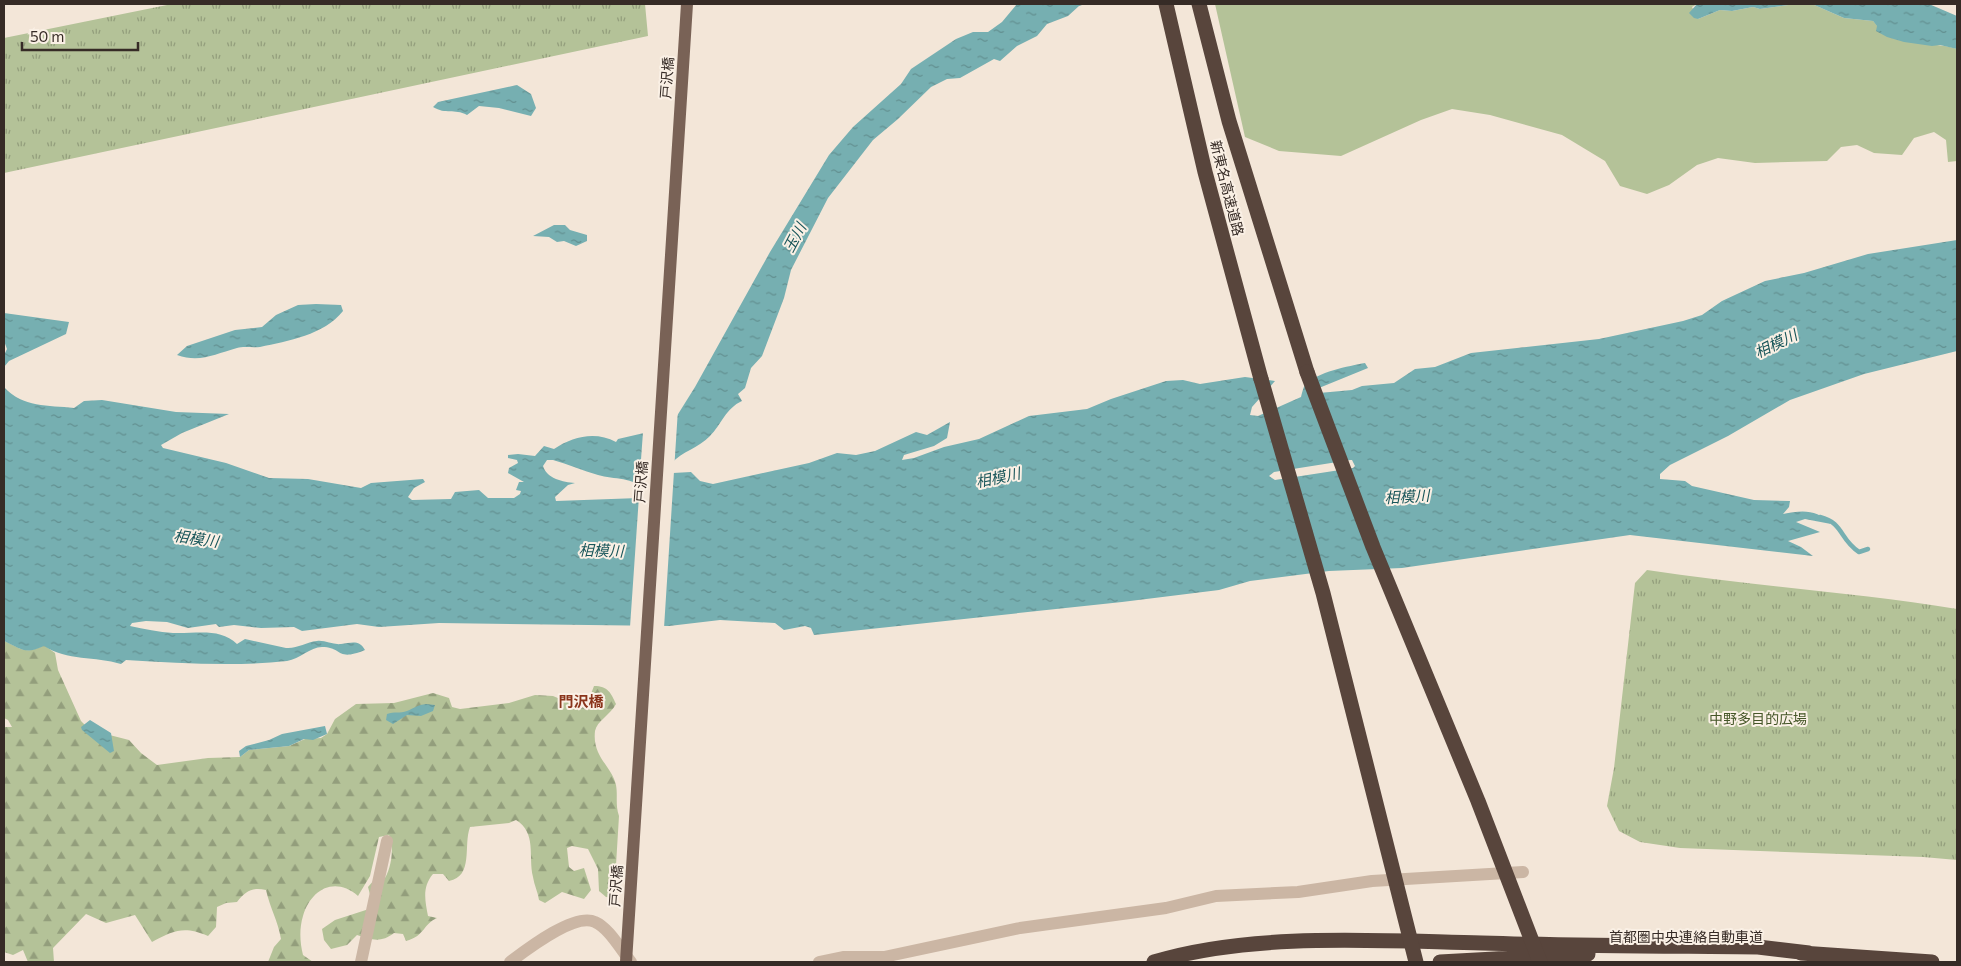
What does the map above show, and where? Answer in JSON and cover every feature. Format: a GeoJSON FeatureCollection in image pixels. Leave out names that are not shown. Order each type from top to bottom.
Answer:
{"type":"FeatureCollection","features":[{"type":"Feature","properties":{"kind":"highway","name":"新東名高速道路"},"geometry":{"type":"LineString","coordinates":[[1166,4],[1205,172],[1261,379],[1323,593],[1416,962]]}},
{"type":"Feature","properties":{"kind":"highway","name":"新東名高速道路"},"geometry":{"type":"LineString","coordinates":[[1199,4],[1229,121],[1307,372],[1373,547],[1478,801],[1540,962]]}},
{"type":"Feature","properties":{"kind":"highway"},"geometry":{"type":"LineString","coordinates":[[1154,962],[1189,953],[1234,946],[1388,940],[1758,947],[1809,953]]}},
{"type":"Feature","properties":{"kind":"highway","name":"首都圏中央連絡自動車道"},"geometry":{"type":"LineString","coordinates":[[1440,962],[1584,954],[1809,953],[1932,962]]}},
{"type":"Feature","properties":{"kind":"main road","name":"戸沢橋"},"geometry":{"type":"LineString","coordinates":[[626,962],[687,4]]}},
{"type":"Feature","properties":{"kind":"street"},"geometry":{"type":"LineString","coordinates":[[360,962],[387,841]]}},
{"type":"Feature","properties":{"kind":"street"},"geometry":{"type":"LineString","coordinates":[[819,962],[843,957],[884,957],[1020,928],[1166,908],[1216,896],[1298,892],[1391,880],[1523,872]]}},
{"type":"Feature","properties":{"kind":"street"},"geometry":{"type":"LineString","coordinates":[[510,962],[541,939],[571,925],[588,920],[598,924],[631,962]]}},
{"type":"Feature","properties":{"kind":"green space"},"geometry":{"type":"Polygon","coordinates":[[[172,4],[645,4],[648,36],[4,173],[4,38],[172,4]]]}},
{"type":"Feature","properties":{"kind":"green space"},"geometry":{"type":"Polygon","coordinates":[[[1215,4],[1697,4],[1692,7],[1698,19],[1720,10],[1732,11],[1753,7],[1760,9],[1795,4],[1812,4],[1844,18],[1873,21],[1881,30],[1891,36],[1912,42],[1957,49],[1957,161],[1948,162],[1946,140],[1934,132],[1914,138],[1902,155],[1874,153],[1857,145],[1841,147],[1827,161],[1755,163],[1718,158],[1697,165],[1669,185],[1647,194],[1620,186],[1605,161],[1562,135],[1490,115],[1452,109],[1421,120],[1341,156],[1279,151],[1245,137],[1215,4]]]}},
{"type":"Feature","properties":{"kind":"green space","name":"中野多目的広場"},"geometry":{"type":"Polygon","coordinates":[[[1647,570],[1957,609],[1957,860],[1923,857],[1680,848],[1640,842],[1619,831],[1607,806],[1614,768],[1635,583],[1647,570]]]}},
{"type":"Feature","properties":{"kind":"green space"},"geometry":{"type":"Polygon","coordinates":[[[4,641],[24,650],[32,650],[44,645],[55,653],[58,670],[81,721],[90,730],[129,740],[141,753],[157,765],[208,758],[240,757],[249,750],[289,746],[305,739],[321,738],[327,734],[335,719],[356,704],[394,703],[433,693],[449,698],[452,707],[460,709],[509,703],[535,695],[553,696],[582,708],[589,699],[594,686],[603,687],[611,693],[616,704],[596,727],[595,731],[596,748],[611,772],[617,789],[619,816],[614,898],[606,897],[599,891],[598,869],[588,849],[572,846],[567,848],[569,867],[574,871],[584,868],[591,890],[584,899],[562,892],[545,903],[539,900],[532,869],[527,831],[516,820],[509,823],[470,827],[465,867],[462,873],[457,878],[449,881],[443,874],[433,874],[427,884],[425,899],[428,916],[437,918],[429,923],[417,936],[406,941],[403,934],[394,933],[376,940],[357,935],[347,945],[331,949],[324,940],[322,929],[335,920],[369,909],[372,902],[368,887],[375,879],[383,881],[390,865],[392,846],[389,835],[379,837],[370,876],[358,896],[349,890],[333,886],[325,888],[318,893],[307,907],[301,926],[301,946],[303,955],[313,962],[268,962],[274,947],[281,939],[266,890],[257,889],[246,893],[237,902],[226,903],[217,907],[216,927],[208,936],[186,930],[173,932],[152,942],[135,915],[106,923],[86,914],[53,948],[54,962],[28,962],[23,950],[13,955],[4,952],[4,727],[12,727],[8,720],[4,718],[4,641]]]}},
{"type":"Feature","properties":{"kind":"water"},"geometry":{"type":"Polygon","coordinates":[[[1017,4],[1085,4],[1079,6],[1068,16],[1047,24],[1037,36],[1017,46],[1000,61],[994,59],[960,78],[947,79],[931,87],[873,140],[828,198],[791,270],[784,298],[762,356],[751,368],[745,388],[738,394],[742,401],[732,408],[706,440],[680,456],[671,464],[673,473],[691,472],[700,481],[713,484],[809,463],[837,453],[856,455],[875,451],[916,432],[927,435],[950,422],[947,438],[934,446],[904,455],[902,460],[914,458],[944,447],[979,439],[1029,416],[1087,409],[1166,381],[1183,380],[1200,384],[1245,377],[1275,381],[1252,407],[1250,415],[1258,416],[1301,397],[1305,385],[1310,380],[1342,368],[1365,363],[1368,368],[1319,388],[1319,393],[1394,383],[1415,369],[1435,367],[1471,353],[1599,339],[1683,321],[1702,315],[1722,301],[1765,281],[1804,273],[1868,254],[1957,240],[1957,351],[1864,374],[1790,400],[1728,436],[1670,465],[1660,474],[1660,479],[1685,481],[1692,486],[1754,500],[1790,501],[1789,507],[1783,514],[1803,511],[1815,513],[1831,524],[1805,519],[1796,522],[1820,532],[1788,541],[1801,547],[1813,556],[1630,535],[1402,568],[1329,571],[1250,581],[1219,590],[814,635],[811,628],[805,626],[784,630],[775,623],[720,620],[669,626],[439,623],[379,627],[357,624],[302,631],[294,627],[261,628],[234,625],[219,627],[216,624],[188,628],[167,622],[146,621],[132,623],[130,626],[173,633],[215,633],[223,635],[237,644],[245,639],[290,648],[320,641],[338,644],[357,643],[365,650],[349,655],[322,647],[287,661],[247,664],[126,660],[121,664],[62,654],[44,646],[32,650],[23,650],[4,641],[4,387],[19,399],[45,406],[74,408],[84,401],[102,400],[176,412],[229,414],[182,433],[161,445],[163,448],[226,463],[269,478],[308,479],[361,488],[371,483],[423,479],[425,482],[414,488],[408,497],[412,500],[451,499],[455,492],[479,490],[488,498],[514,498],[521,491],[516,490],[519,482],[524,482],[508,473],[509,468],[518,463],[517,460],[508,458],[508,455],[535,456],[544,446],[554,449],[569,441],[585,436],[601,437],[616,442],[618,439],[670,427],[695,387],[770,252],[829,155],[853,127],[901,84],[911,69],[956,39],[973,32],[988,32],[1002,22],[1017,4]],[[547,460],[543,466],[548,474],[561,481],[575,483],[568,485],[555,497],[556,501],[639,498],[645,491],[630,481],[604,477],[553,460],[547,460]],[[1352,460],[1274,472],[1269,476],[1275,480],[1353,468],[1355,466],[1352,460]]]}},
{"type":"Feature","properties":{"kind":"water"},"geometry":{"type":"Polygon","coordinates":[[[1697,4],[1795,4],[1760,9],[1753,7],[1732,11],[1720,10],[1698,19],[1689,13],[1697,4]]]}},
{"type":"Feature","properties":{"kind":"water"},"geometry":{"type":"Polygon","coordinates":[[[1812,4],[1929,4],[1957,16],[1957,49],[1940,45],[1932,46],[1904,42],[1887,37],[1876,31],[1877,26],[1873,21],[1844,18],[1812,4]]]}},
{"type":"Feature","properties":{"kind":"water"},"geometry":{"type":"Polygon","coordinates":[[[517,85],[531,94],[536,108],[531,116],[499,108],[479,106],[467,115],[458,112],[442,111],[433,107],[438,102],[517,85]]]}},
{"type":"Feature","properties":{"kind":"water"},"geometry":{"type":"Polygon","coordinates":[[[554,225],[565,225],[570,230],[587,235],[587,241],[576,246],[564,241],[557,242],[549,237],[533,236],[554,225]]]}},
{"type":"Feature","properties":{"kind":"water"},"geometry":{"type":"Polygon","coordinates":[[[298,305],[341,305],[343,311],[326,326],[294,339],[260,347],[240,347],[200,358],[177,355],[187,346],[235,330],[262,327],[276,315],[298,305]]]}},
{"type":"Feature","properties":{"kind":"water"},"geometry":{"type":"Polygon","coordinates":[[[4,313],[69,322],[66,334],[9,361],[4,367],[4,355],[7,349],[4,341],[4,313]]]}},
{"type":"Feature","properties":{"kind":"water"},"geometry":{"type":"Polygon","coordinates":[[[426,704],[435,705],[433,711],[421,716],[407,715],[393,724],[386,720],[387,714],[404,712],[426,704]]]}},
{"type":"Feature","properties":{"kind":"water"},"geometry":{"type":"Polygon","coordinates":[[[90,720],[111,733],[114,751],[110,753],[82,730],[81,727],[90,720]]]}},
{"type":"Feature","properties":{"kind":"water"},"geometry":{"type":"Polygon","coordinates":[[[325,726],[327,734],[313,740],[304,739],[289,746],[249,750],[240,757],[239,751],[246,746],[269,740],[282,734],[325,726]]]}},
{"type":"Feature","properties":{"kind":"pier"},"geometry":{"type":"Polygon","coordinates":[[[678,409],[664,628],[630,627],[639,496],[643,491],[639,487],[643,432],[668,425],[678,409]]]}},
{"type":"Feature","properties":{"kind":"waterway"},"geometry":{"type":"LineString","coordinates":[[1820,517],[1838,527],[1848,542],[1859,552],[1868,549]]}},
{"type":"Feature","properties":{"kind":"district","name":"門沢橋"},"geometry":{"type":"Point","coordinates":[581,702]}},
{"type":"Feature","properties":{"kind":"water label","name":"玉川"},"geometry":{"type":"Point","coordinates":[795,238]}},
{"type":"Feature","properties":{"kind":"water label","name":"相模川"},"geometry":{"type":"Point","coordinates":[1776,344]}},
{"type":"Feature","properties":{"kind":"water label","name":"相模川"},"geometry":{"type":"Point","coordinates":[998,478]}},
{"type":"Feature","properties":{"kind":"water label","name":"相模川"},"geometry":{"type":"Point","coordinates":[1407,497]}},
{"type":"Feature","properties":{"kind":"water label","name":"相模川"},"geometry":{"type":"Point","coordinates":[196,539]}},
{"type":"Feature","properties":{"kind":"water label","name":"相模川"},"geometry":{"type":"Point","coordinates":[601,551]}}]}
